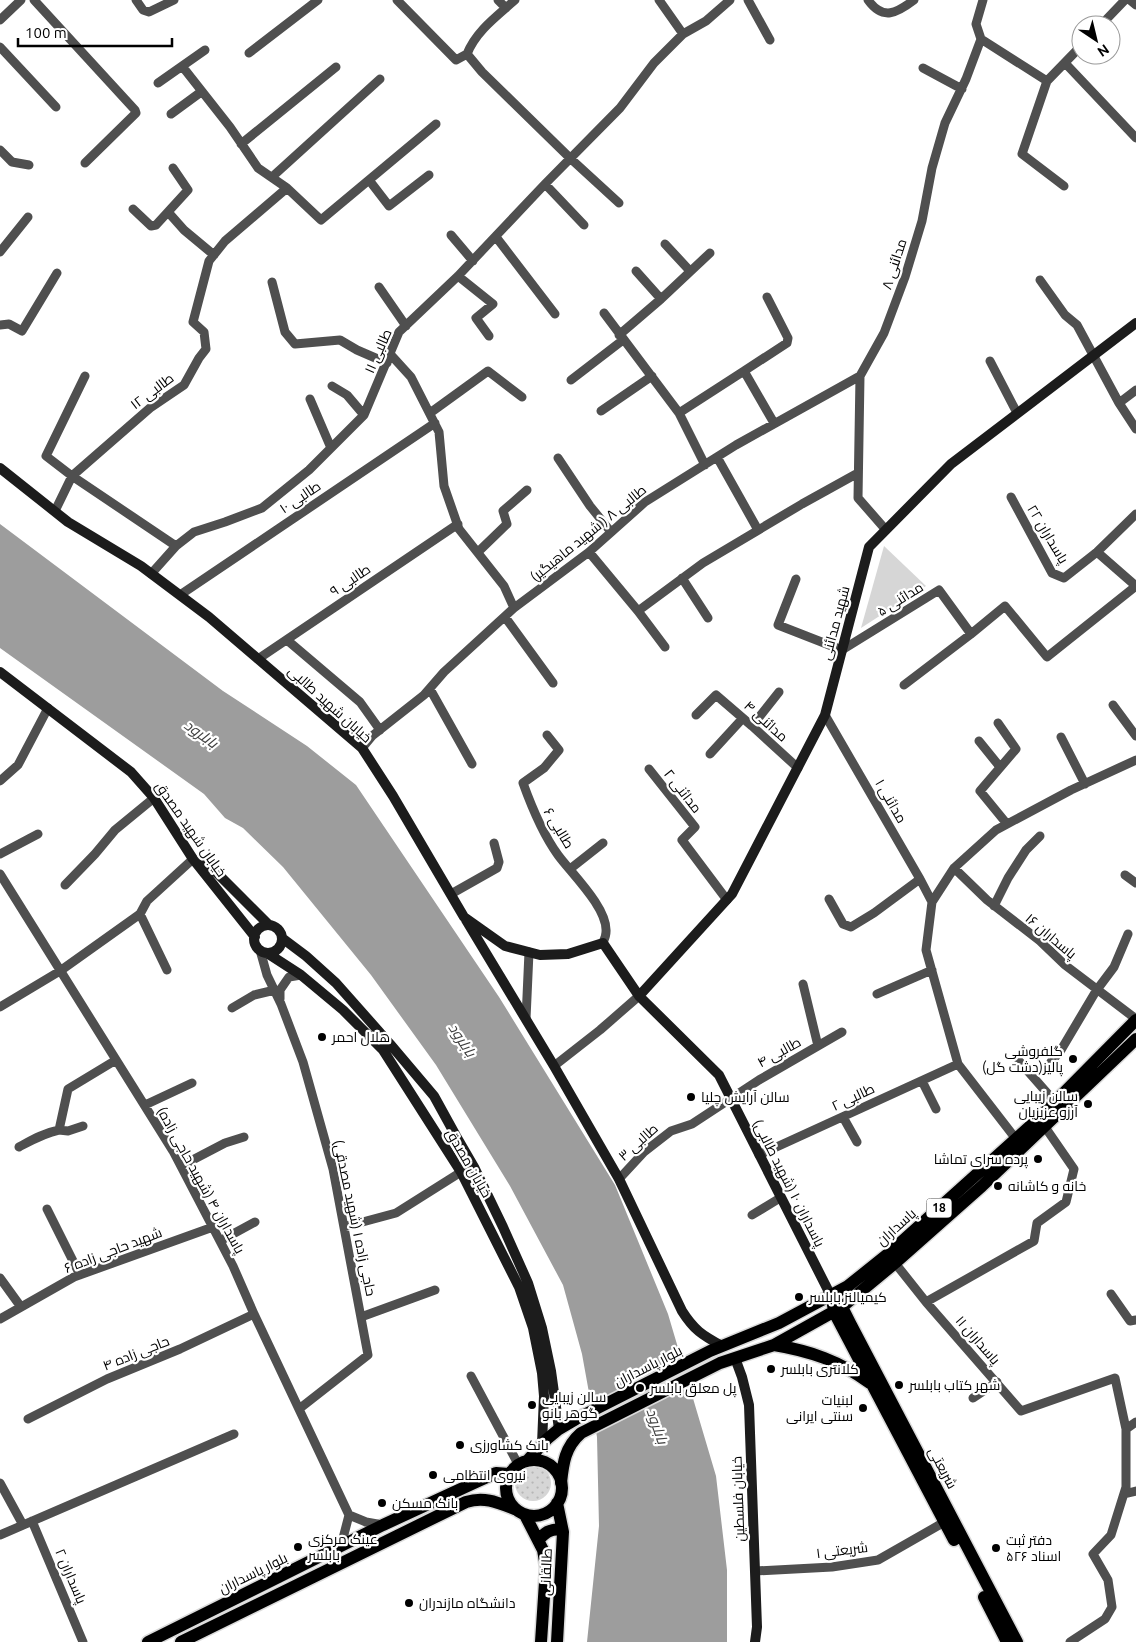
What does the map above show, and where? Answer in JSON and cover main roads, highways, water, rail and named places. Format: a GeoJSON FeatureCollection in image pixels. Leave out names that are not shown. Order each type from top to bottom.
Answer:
{"type":"FeatureCollection","features":[{"type":"Feature","properties":{"kind":"main road","name":"پاسداران"},"geometry":{"type":"LineString","coordinates":[[710,1351],[779,1323],[848,1286],[888,1254],[1016,1139],[1136,1020]]}},
{"type":"Feature","properties":{"kind":"main road","name":"پاسداران"},"geometry":{"type":"LineString","coordinates":[[562,1483],[565,1454],[575,1438],[582,1433],[720,1363],[774,1345],[838,1310],[960,1206],[1136,1039]]}},
{"type":"Feature","properties":{"kind":"main road"},"geometry":{"type":"LineString","coordinates":[[831,1296],[838,1310]]}},
{"type":"Feature","properties":{"kind":"main road","name":"شریعتی"},"geometry":{"type":"LineString","coordinates":[[838,1310],[872,1384],[1017,1642]]}},
{"type":"Feature","properties":{"kind":"main road","name":"شریعتی"},"geometry":{"type":"LineString","coordinates":[[838,1310],[948,1520],[1007,1642]]}},
{"type":"Feature","properties":{"kind":"main road"},"geometry":{"type":"LineString","coordinates":[[774,1345],[816,1354],[850,1369],[872,1384]]}},
{"type":"Feature","properties":{"kind":"main road","name":"بلوار پاسداران"},"geometry":{"type":"LineString","coordinates":[[523,1462],[559,1429],[710,1351]]}},
{"type":"Feature","properties":{"kind":"main road"},"geometry":{"type":"LineString","coordinates":[[181,1642],[466,1502],[476,1499],[496,1501],[521,1512],[534,1516],[551,1510],[557,1503],[562,1483],[557,1472],[541,1460],[523,1462],[509,1474],[506,1492],[510,1504],[521,1512]]}},
{"type":"Feature","properties":{"kind":"main road","name":"بلوار پاسداران"},"geometry":{"type":"LineString","coordinates":[[148,1642],[383,1525],[496,1473],[509,1474]]}},
{"type":"Feature","properties":{"kind":"main road","name":"طالقانی"},"geometry":{"type":"LineString","coordinates":[[557,1503],[563,1532],[558,1642]]}},
{"type":"Feature","properties":{"kind":"main road","name":"طالقانی"},"geometry":{"type":"LineString","coordinates":[[521,1512],[544,1550],[546,1567],[541,1642]]}},
{"type":"Feature","properties":{"kind":"main road"},"geometry":{"type":"LineString","coordinates":[[539,1540],[551,1529],[559,1528],[563,1532]]}},
{"type":"Feature","properties":{"kind":"water","name":"بابلرود"},"geometry":{"type":"Polygon","coordinates":[[[0,524],[223,691],[307,746],[356,785],[499,997],[615,1185],[668,1314],[716,1476],[727,1570],[727,1642],[587,1642],[599,1526],[597,1437],[582,1354],[563,1285],[510,1186],[436,1065],[371,975],[283,867],[243,828],[225,818],[204,794],[0,648],[0,524]]]}},
{"type":"Feature","properties":{"kind":"place","name":"هلال احمر"},"geometry":{"type":"Point","coordinates":[322,1037]}},
{"type":"Feature","properties":{"kind":"place","name":"گلفروشی پالیز(دشت گل)"},"geometry":{"type":"Point","coordinates":[1073,1059]}},
{"type":"Feature","properties":{"kind":"place","name":"سالن آرایش چلیا"},"geometry":{"type":"Point","coordinates":[691,1097]}},
{"type":"Feature","properties":{"kind":"place","name":"سالن زیبایی آرزو عزیزیان"},"geometry":{"type":"Point","coordinates":[1088,1104]}},
{"type":"Feature","properties":{"kind":"place","name":"پرده سرای تماشا"},"geometry":{"type":"Point","coordinates":[1038,1159]}},
{"type":"Feature","properties":{"kind":"place","name":"خانه و کاشانه"},"geometry":{"type":"Point","coordinates":[998,1186]}},
{"type":"Feature","properties":{"kind":"place","name":"کیمیالنز بابلسر"},"geometry":{"type":"Point","coordinates":[799,1297]}},
{"type":"Feature","properties":{"kind":"place","name":"کلانتری بابلسر"},"geometry":{"type":"Point","coordinates":[771,1369]}},
{"type":"Feature","properties":{"kind":"place","name":"شهر کتاب بابلسر"},"geometry":{"type":"Point","coordinates":[899,1385]}},
{"type":"Feature","properties":{"kind":"place","name":"پل معلق بابلسر"},"geometry":{"type":"Point","coordinates":[640,1388]}},
{"type":"Feature","properties":{"kind":"place","name":"سالن زیبایی گوهر بانو"},"geometry":{"type":"Point","coordinates":[532,1405]}},
{"type":"Feature","properties":{"kind":"place","name":"لبنیات سنتی ایرانی"},"geometry":{"type":"Point","coordinates":[863,1408]}},
{"type":"Feature","properties":{"kind":"place","name":"بانک کشاورزی"},"geometry":{"type":"Point","coordinates":[460,1445]}},
{"type":"Feature","properties":{"kind":"place","name":"نیروی انتظامی"},"geometry":{"type":"Point","coordinates":[433,1475]}},
{"type":"Feature","properties":{"kind":"place","name":"بانک مسکن"},"geometry":{"type":"Point","coordinates":[382,1503]}},
{"type":"Feature","properties":{"kind":"place","name":"عینک مرکزی بابلسر"},"geometry":{"type":"Point","coordinates":[298,1547]}},
{"type":"Feature","properties":{"kind":"place","name":"دفتر ثبت اسناد ۵۲۶"},"geometry":{"type":"Point","coordinates":[996,1548]}},
{"type":"Feature","properties":{"kind":"place","name":"دانشگاه مازندران"},"geometry":{"type":"Point","coordinates":[409,1603]}}]}
